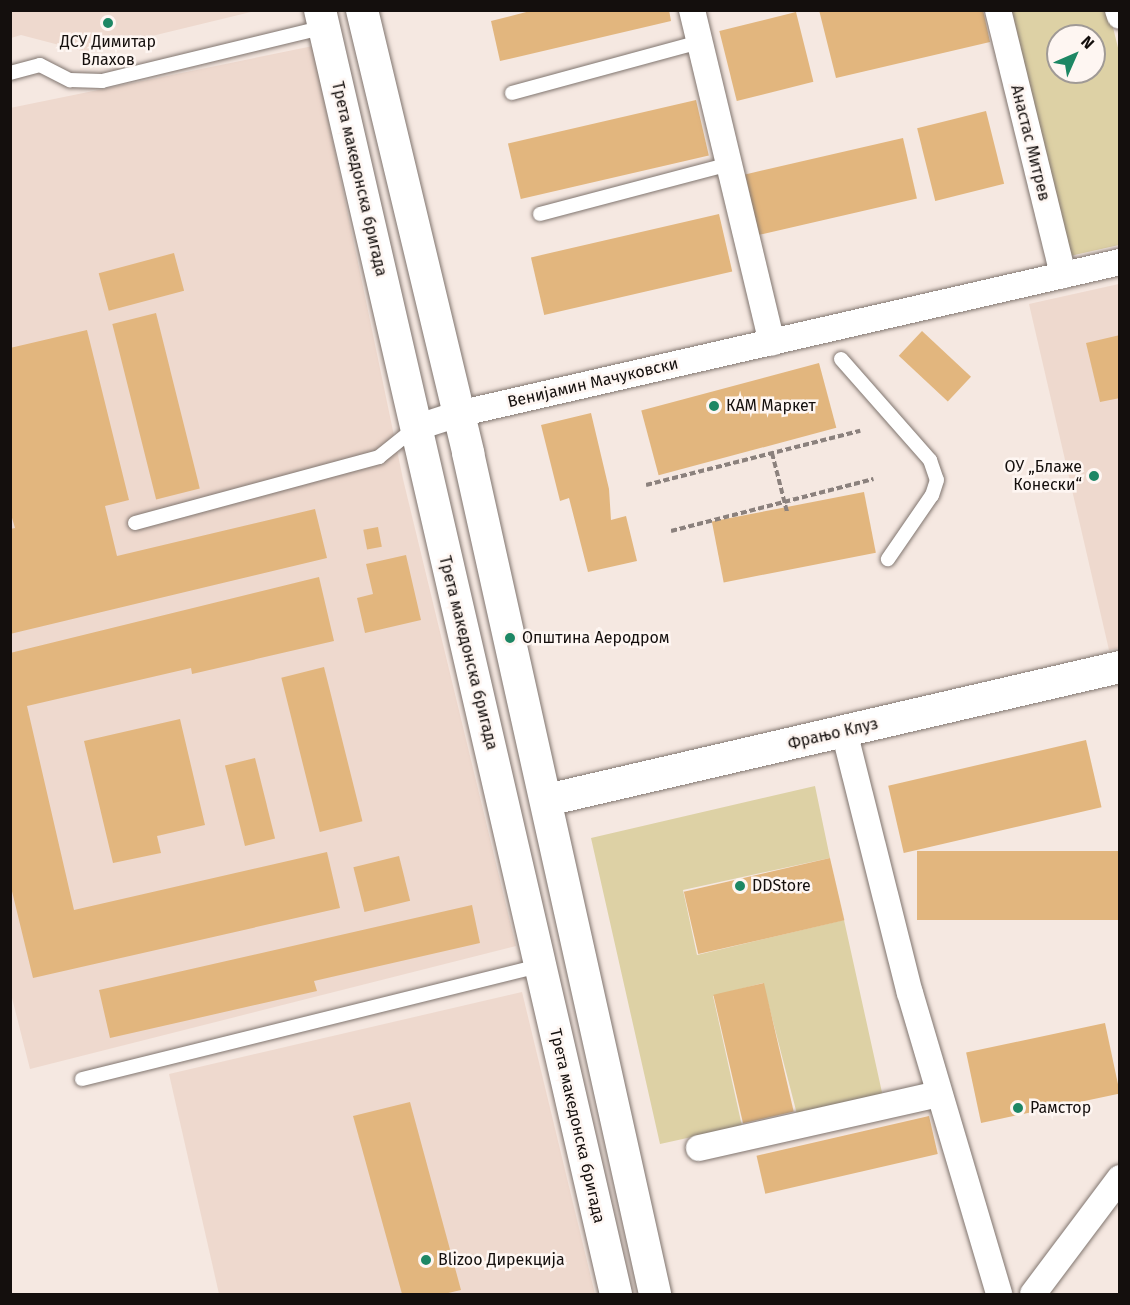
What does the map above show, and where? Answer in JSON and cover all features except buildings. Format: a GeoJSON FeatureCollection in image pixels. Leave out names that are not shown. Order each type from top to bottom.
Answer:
{"type":"FeatureCollection","features":[{"type":"Feature","properties":{"kind":"street"},"geometry":{"type":"LineString","coordinates":[[362,10],[547,800],[655,1294]]}},
{"type":"Feature","properties":{"kind":"street"},"geometry":{"type":"LineString","coordinates":[[692,10],[772,342]]}},
{"type":"Feature","properties":{"kind":"street","name":"Анастас Митрев"},"geometry":{"type":"LineString","coordinates":[[998,10],[1063,275]]}},
{"type":"Feature","properties":{"kind":"street"},"geometry":{"type":"LineString","coordinates":[[1118,10],[1119,16]]}},
{"type":"Feature","properties":{"kind":"street","name":"Трета македонска бригада"},"geometry":{"type":"LineString","coordinates":[[322,19],[616,1294]]}},
{"type":"Feature","properties":{"kind":"street","name":"Венијамин Мачуковски"},"geometry":{"type":"LineString","coordinates":[[415,428],[458,414],[1119,262]]}},
{"type":"Feature","properties":{"kind":"street","name":"Фрањо Клуз"},"geometry":{"type":"LineString","coordinates":[[547,800],[1119,667]]}},
{"type":"Feature","properties":{"kind":"street"},"geometry":{"type":"LineString","coordinates":[[844,731],[938,1094],[999,1294]]}},
{"type":"Feature","properties":{"kind":"street"},"geometry":{"type":"LineString","coordinates":[[699,1148],[938,1094]]}},
{"type":"Feature","properties":{"kind":"street"},"geometry":{"type":"LineString","coordinates":[[1033,1294],[1119,1178]]}},
{"type":"Feature","properties":{"kind":"lane"},"geometry":{"type":"LineString","coordinates":[[11,71],[40,65],[70,80],[102,81],[322,19]]}},
{"type":"Feature","properties":{"kind":"lane"},"geometry":{"type":"LineString","coordinates":[[512,93],[700,42]]}},
{"type":"Feature","properties":{"kind":"lane"},"geometry":{"type":"LineString","coordinates":[[540,214],[729,164]]}},
{"type":"Feature","properties":{"kind":"lane"},"geometry":{"type":"LineString","coordinates":[[842,359],[930,460],[937,480],[920,514],[888,560]]}},
{"type":"Feature","properties":{"kind":"lane"},"geometry":{"type":"LineString","coordinates":[[135,523],[379,457],[415,428]]}},
{"type":"Feature","properties":{"kind":"lane"},"geometry":{"type":"LineString","coordinates":[[82,1079],[541,965]]}},
{"type":"Feature","properties":{"kind":"path"},"geometry":{"type":"LineString","coordinates":[[646,485],[860,431]]}},
{"type":"Feature","properties":{"kind":"path"},"geometry":{"type":"LineString","coordinates":[[772,453],[787,512]]}},
{"type":"Feature","properties":{"kind":"path"},"geometry":{"type":"LineString","coordinates":[[671,531],[873,479]]}},
{"type":"Feature","properties":{"kind":"shaded area","name":"ДСУ Димитар Влахов"},"geometry":{"type":"Polygon","coordinates":[[[10,11],[255,11],[86,52],[21,35],[11,38],[10,11]]]}},
{"type":"Feature","properties":{"kind":"shaded area"},"geometry":{"type":"Polygon","coordinates":[[[1012,11],[1109,11],[1120,56],[1119,245],[1070,256],[1012,11]]]}},
{"type":"Feature","properties":{"kind":"shaded area"},"geometry":{"type":"Polygon","coordinates":[[[313,46],[403,479],[516,946],[30,1069],[10,990],[10,108],[313,46]]]}},
{"type":"Feature","properties":{"kind":"shaded area","name":"ОУ „Блаже Конески“"},"geometry":{"type":"Polygon","coordinates":[[[1119,284],[1119,648],[1109,650],[1029,304],[1119,284]]]}},
{"type":"Feature","properties":{"kind":"shaded area"},"geometry":{"type":"Polygon","coordinates":[[[815,786],[830,858],[683,890],[697,955],[844,920],[883,1097],[798,1118],[763,983],[713,996],[742,1126],[660,1144],[591,838],[815,786]]]}},
{"type":"Feature","properties":{"kind":"shaded area"},"geometry":{"type":"Polygon","coordinates":[[[522,992],[595,1294],[219,1294],[169,1074],[522,992]]]}},
{"type":"Feature","properties":{"kind":"place","name":"ДСУ Димитар Влахов"},"geometry":{"type":"Point","coordinates":[108,23]}},
{"type":"Feature","properties":{"kind":"place","name":"КАМ Маркет"},"geometry":{"type":"Point","coordinates":[714,406]}},
{"type":"Feature","properties":{"kind":"place","name":"ОУ „Блаже Конески“"},"geometry":{"type":"Point","coordinates":[1094,476]}},
{"type":"Feature","properties":{"kind":"place","name":"Општина Аеродром"},"geometry":{"type":"Point","coordinates":[510,638]}},
{"type":"Feature","properties":{"kind":"place","name":"DDStore"},"geometry":{"type":"Point","coordinates":[740,886]}},
{"type":"Feature","properties":{"kind":"place","name":"Рамстор"},"geometry":{"type":"Point","coordinates":[1018,1108]}},
{"type":"Feature","properties":{"kind":"place","name":"Blizoo Дирекција"},"geometry":{"type":"Point","coordinates":[426,1260]}}]}
